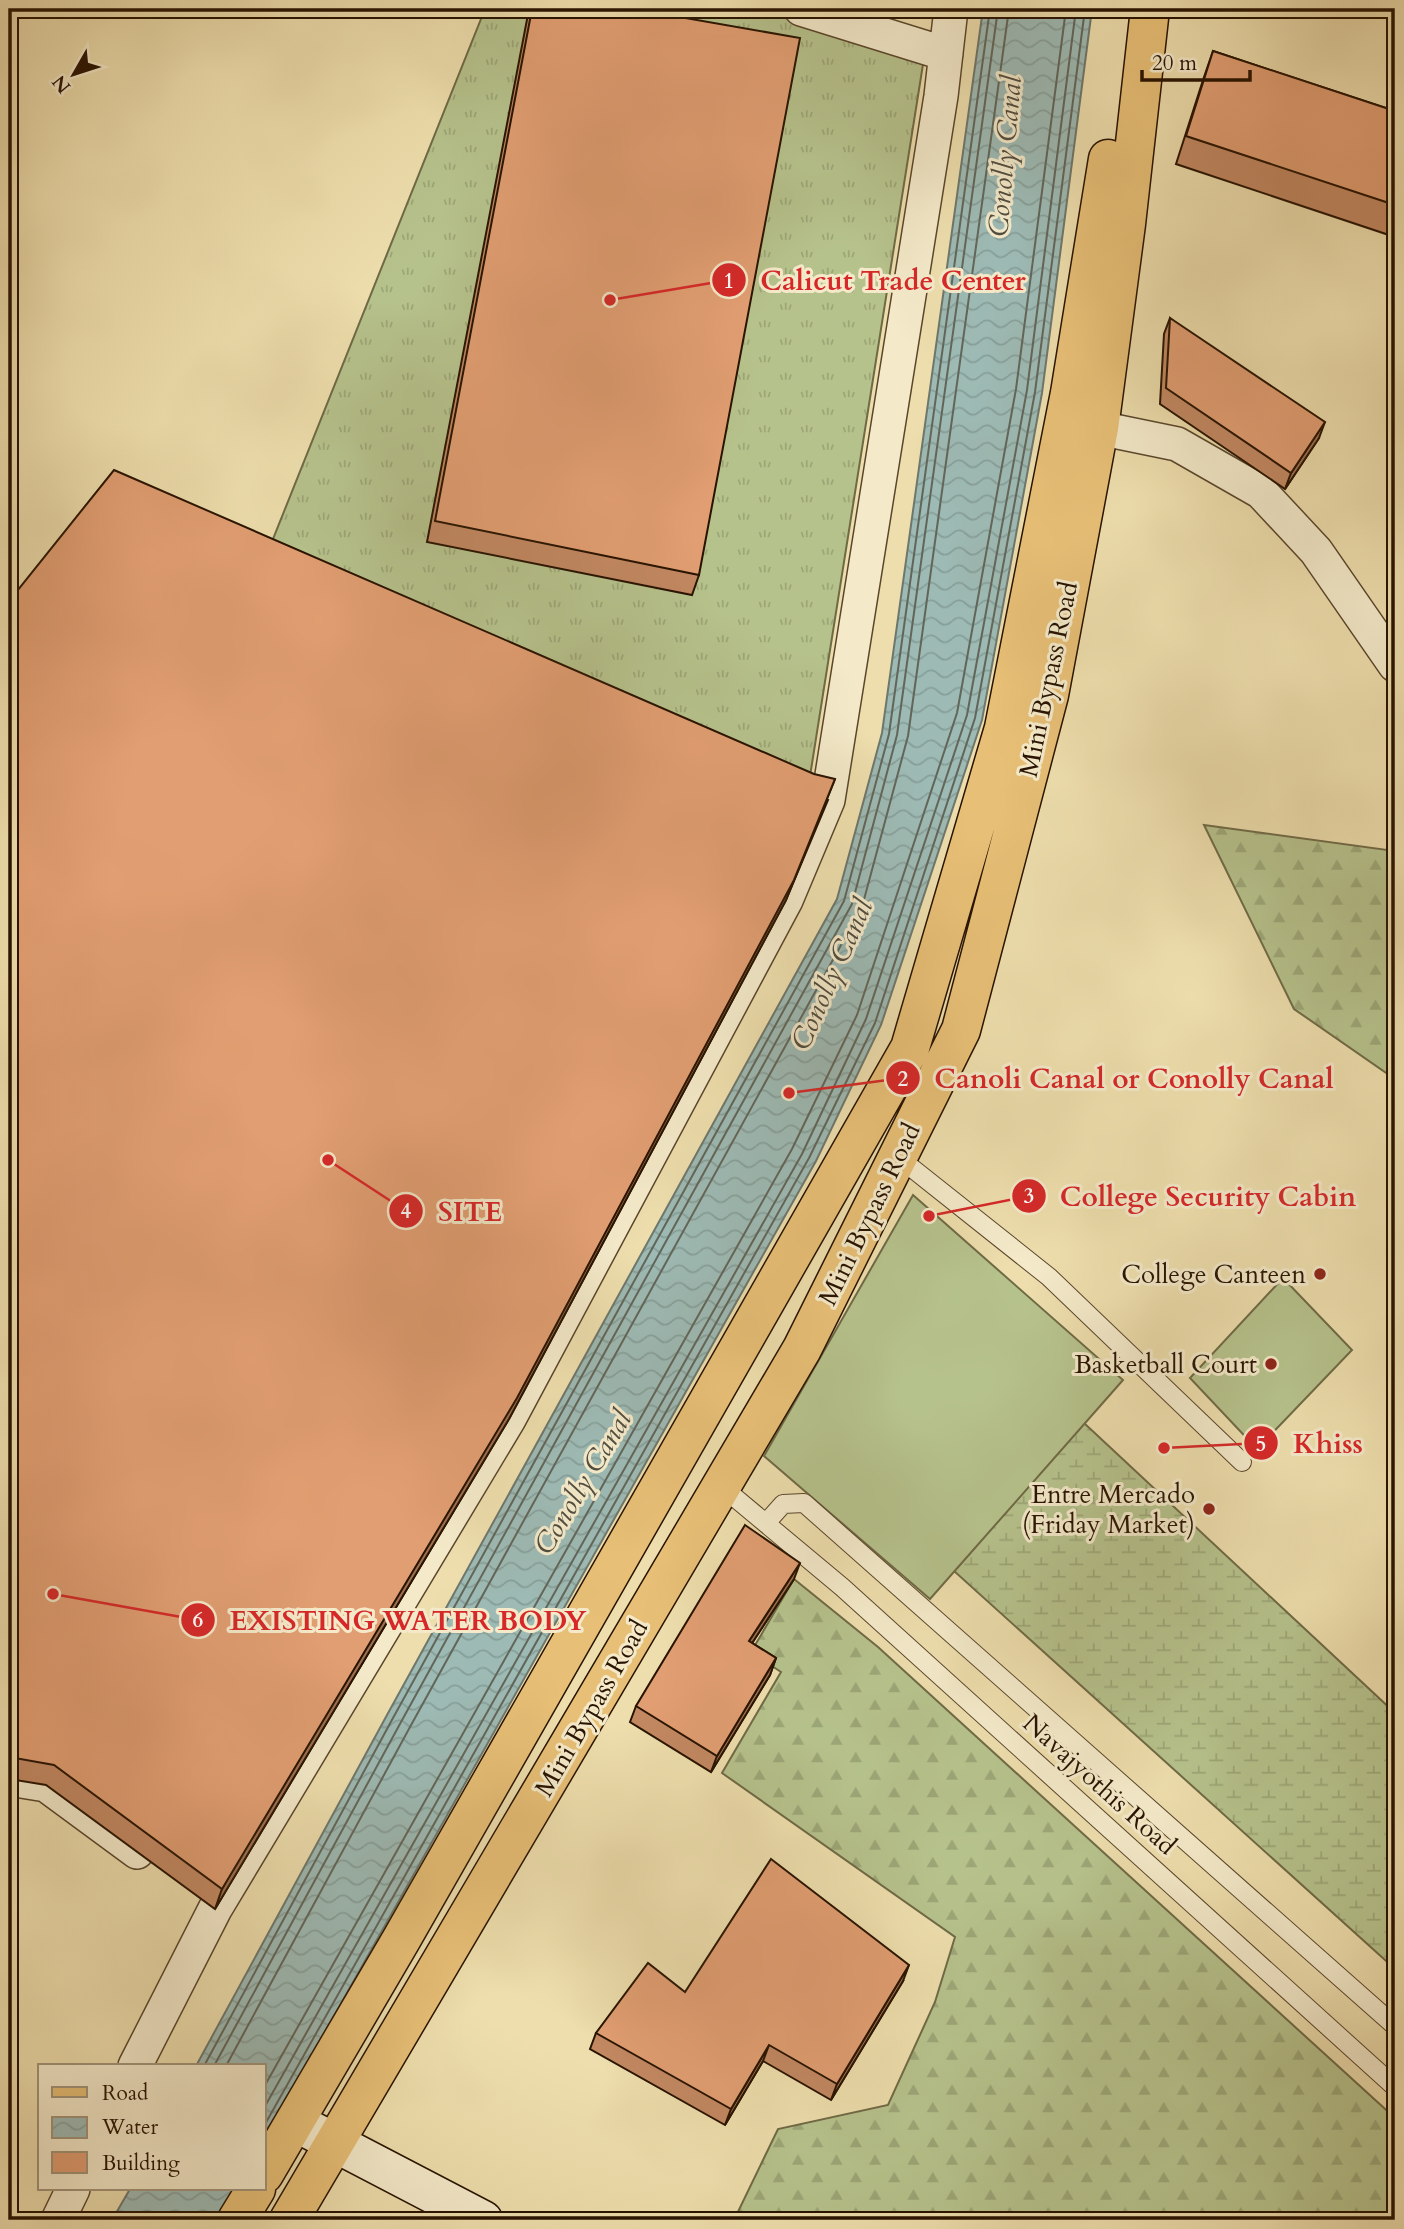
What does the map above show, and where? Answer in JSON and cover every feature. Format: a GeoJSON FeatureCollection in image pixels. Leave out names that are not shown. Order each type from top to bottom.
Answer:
{"type":"FeatureCollection","features":[{"type":"Feature","properties":{"kind":"main road","name":"Mini Bypass Road"},"geometry":{"type":"LineString","coordinates":[[266,2171],[401,1940],[910,1048],[1004,728],[1070,393],[1126,54],[1130,9]]}},
{"type":"Feature","properties":{"kind":"main road","name":"Mini Bypass Road"},"geometry":{"type":"LineString","coordinates":[[289,2220],[802,1349],[961,1030],[1049,695],[1099,428],[1126,224],[1150,9]]}},
{"type":"Feature","properties":{"kind":"main road"},"geometry":{"type":"LineString","coordinates":[[237,2220],[255,2190]]}},
{"type":"Feature","properties":{"kind":"street"},"geometry":{"type":"LineString","coordinates":[[801,9],[946,54]]}},
{"type":"Feature","properties":{"kind":"street"},"geometry":{"type":"LineString","coordinates":[[136,2064],[203,1901],[509,1419],[786,901],[828,800],[941,96],[951,9]]}},
{"type":"Feature","properties":{"kind":"street"},"geometry":{"type":"LineString","coordinates":[[1099,428],[1177,444],[1261,492],[1316,551],[1395,665]]}},
{"type":"Feature","properties":{"kind":"street"},"geometry":{"type":"LineString","coordinates":[[9,1779],[46,1785],[158,1868]]}},
{"type":"Feature","properties":{"kind":"street"},"geometry":{"type":"LineString","coordinates":[[295,2122],[483,2220]]}},
{"type":"Feature","properties":{"kind":"street"},"geometry":{"type":"LineString","coordinates":[[58,2220],[73,2190]]}},
{"type":"Feature","properties":{"kind":"lane"},"geometry":{"type":"LineString","coordinates":[[898,1157],[1049,1276],[1242,1462]]}},
{"type":"Feature","properties":{"kind":"lane","name":"Navajyothis Road"},"geometry":{"type":"LineString","coordinates":[[721,1486],[842,1587],[1395,2087]]}},
{"type":"Feature","properties":{"kind":"lane","name":"Navajyothis Road"},"geometry":{"type":"LineString","coordinates":[[766,1523],[783,1504],[803,1503],[1395,2026]]}},
{"type":"Feature","properties":{"kind":"green space"},"geometry":{"type":"Polygon","coordinates":[[[485,9],[761,9],[924,58],[807,795],[205,709],[485,9]]]}},
{"type":"Feature","properties":{"kind":"green space"},"geometry":{"type":"Polygon","coordinates":[[[1204,825],[1395,851],[1395,1079],[1294,1009],[1204,825]]]}},
{"type":"Feature","properties":{"kind":"green space"},"geometry":{"type":"Polygon","coordinates":[[[913,1195],[1123,1380],[930,1599],[764,1456],[913,1195]]]}},
{"type":"Feature","properties":{"kind":"green space","name":"Basketball Court"},"geometry":{"type":"Polygon","coordinates":[[[1283,1278],[1352,1350],[1257,1449],[1190,1378],[1283,1278]]]}},
{"type":"Feature","properties":{"kind":"green space"},"geometry":{"type":"Polygon","coordinates":[[[1084,1423],[1395,1713],[1395,1969],[954,1571],[1084,1423]]]}},
{"type":"Feature","properties":{"kind":"green space"},"geometry":{"type":"Polygon","coordinates":[[[794,1579],[878,1647],[1395,2118],[1395,2220],[734,2220],[778,2129],[888,2105],[935,2002],[955,1937],[722,1773],[781,1672],[751,1652],[794,1579]]]}},
{"type":"Feature","properties":{"kind":"water","name":"Conolly Canal"},"geometry":{"type":"Polygon","coordinates":[[[983,9],[1092,9],[1042,393],[982,720],[881,1025],[816,1161],[266,2136],[266,2064],[197,2064],[837,899],[882,733],[983,9]]]}},
{"type":"Feature","properties":{"kind":"water"},"geometry":{"type":"Polygon","coordinates":[[[129,2190],[236,2190],[219,2220],[112,2220],[129,2190]]]}},
{"type":"Feature","properties":{"kind":"building"},"geometry":{"type":"Polygon","coordinates":[[[532,9],[634,9],[800,38],[699,575],[435,521],[532,9]]]}},
{"type":"Feature","properties":{"kind":"building"},"geometry":{"type":"Polygon","coordinates":[[[1213,51],[1395,111],[1395,205],[1186,136],[1213,51]]]}},
{"type":"Feature","properties":{"kind":"building"},"geometry":{"type":"Polygon","coordinates":[[[1170,318],[1325,422],[1291,473],[1166,388],[1170,318]]]}},
{"type":"Feature","properties":{"kind":"building"},"geometry":{"type":"Polygon","coordinates":[[[114,470],[814,774],[835,779],[794,880],[517,1398],[222,1889],[54,1765],[9,1757],[9,601],[114,470]]]}},
{"type":"Feature","properties":{"kind":"building"},"geometry":{"type":"Polygon","coordinates":[[[745,1525],[800,1563],[749,1641],[776,1658],[717,1756],[636,1706],[745,1525]]]}},
{"type":"Feature","properties":{"kind":"building"},"geometry":{"type":"Polygon","coordinates":[[[771,1859],[909,1965],[837,2084],[769,2045],[731,2109],[596,2033],[648,1963],[685,1992],[771,1859]]]}},
{"type":"Feature","properties":{"kind":"place","name":"Calicut Trade Center"},"geometry":{"type":"Point","coordinates":[610,300]}},
{"type":"Feature","properties":{"kind":"place","name":"Canoli Canal or Conolly Canal"},"geometry":{"type":"Point","coordinates":[789,1093]}},
{"type":"Feature","properties":{"kind":"place","name":"SITE"},"geometry":{"type":"Point","coordinates":[328,1160]}},
{"type":"Feature","properties":{"kind":"place","name":"College Security Cabin"},"geometry":{"type":"Point","coordinates":[929,1216]}},
{"type":"Feature","properties":{"kind":"place","name":"College Canteen"},"geometry":{"type":"Point","coordinates":[1320,1274]}},
{"type":"Feature","properties":{"kind":"place","name":"Basketball Court"},"geometry":{"type":"Point","coordinates":[1271,1364]}},
{"type":"Feature","properties":{"kind":"place","name":"Khiss"},"geometry":{"type":"Point","coordinates":[1164,1448]}},
{"type":"Feature","properties":{"kind":"place","name":"Entre Mercado (Friday Market)"},"geometry":{"type":"Point","coordinates":[1209,1509]}},
{"type":"Feature","properties":{"kind":"place","name":"EXISTING WATER BODY"},"geometry":{"type":"Point","coordinates":[53,1594]}}]}
